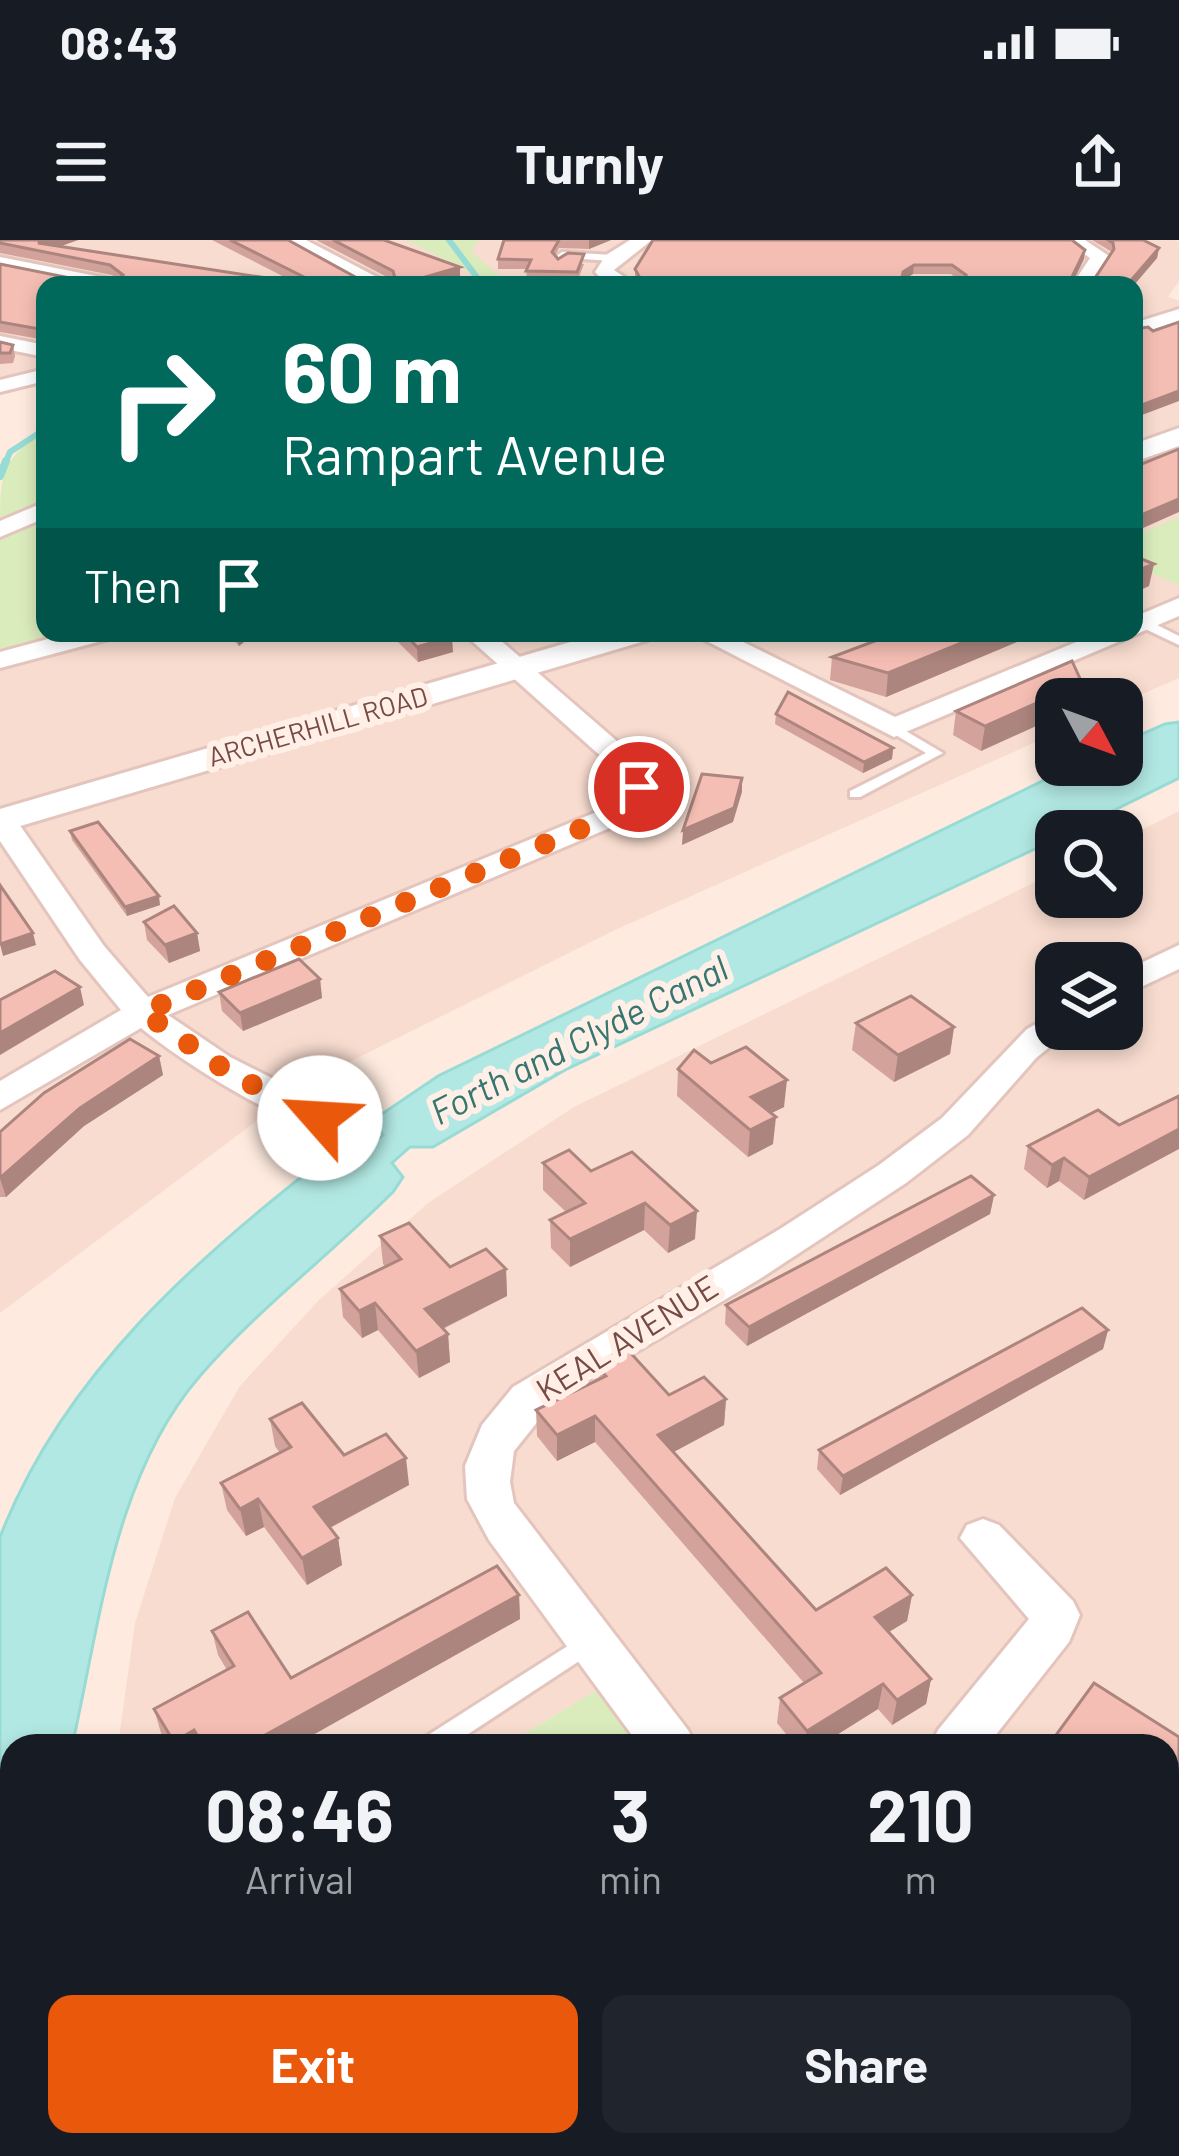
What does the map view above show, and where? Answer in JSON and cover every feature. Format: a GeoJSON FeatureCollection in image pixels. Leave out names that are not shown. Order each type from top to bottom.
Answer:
{"type":"FeatureCollection","features":[{"type":"Feature","properties":{"kind":"street"},"geometry":{"type":"LineString","coordinates":[[0,250],[22,240]]}},
{"type":"Feature","properties":{"kind":"street"},"geometry":{"type":"LineString","coordinates":[[289,240],[362,276]]}},
{"type":"Feature","properties":{"kind":"street"},"geometry":{"type":"LineString","coordinates":[[611,276],[604,272],[614,258],[644,240]]}},
{"type":"Feature","properties":{"kind":"street"},"geometry":{"type":"LineString","coordinates":[[782,240],[812,240]]}},
{"type":"Feature","properties":{"kind":"street"},"geometry":{"type":"LineString","coordinates":[[938,240],[981,240]]}},
{"type":"Feature","properties":{"kind":"street"},"geometry":{"type":"LineString","coordinates":[[1072,240],[1100,256],[1087,276]]}},
{"type":"Feature","properties":{"kind":"street"},"geometry":{"type":"LineString","coordinates":[[0,263],[66,276]]}},
{"type":"Feature","properties":{"kind":"street"},"geometry":{"type":"LineString","coordinates":[[1143,325],[1175,304]]}},
{"type":"Feature","properties":{"kind":"street"},"geometry":{"type":"LineString","coordinates":[[0,342],[36,349]]}},
{"type":"Feature","properties":{"kind":"street"},"geometry":{"type":"LineString","coordinates":[[0,386],[36,377]]}},
{"type":"Feature","properties":{"kind":"street"},"geometry":{"type":"LineString","coordinates":[[1143,450],[1179,436]]}},
{"type":"Feature","properties":{"kind":"street"},"geometry":{"type":"LineString","coordinates":[[0,530],[36,513]]}},
{"type":"Feature","properties":{"kind":"street"},"geometry":{"type":"LineString","coordinates":[[1143,622],[1179,606]]}},
{"type":"Feature","properties":{"kind":"street"},"geometry":{"type":"LineString","coordinates":[[0,661],[68,642]]}},
{"type":"Feature","properties":{"kind":"street"},"geometry":{"type":"LineString","coordinates":[[0,1099],[57,1059],[143,1012],[626,810],[635,800],[638,774],[486,642]]}},
{"type":"Feature","properties":{"kind":"street","name":"ARCHERHILL ROAD"},"geometry":{"type":"LineString","coordinates":[[0,821],[607,642]]}},
{"type":"Feature","properties":{"kind":"street"},"geometry":{"type":"LineString","coordinates":[[722,642],[893,728],[1095,642]]}},
{"type":"Feature","properties":{"kind":"street"},"geometry":{"type":"LineString","coordinates":[[0,821],[114,981],[143,1012],[231,1074],[320,1118]]}},
{"type":"Feature","properties":{"kind":"street"},"geometry":{"type":"LineString","coordinates":[[1143,975],[1179,955]]}},
{"type":"Feature","properties":{"kind":"street","name":"KEAL AVENUE"},"geometry":{"type":"LineString","coordinates":[[660,1734],[588,1643],[490,1502],[487,1473],[494,1442],[512,1412],[540,1388],[891,1177],[946,1136],[1007,1063],[1035,1041]]}},
{"type":"Feature","properties":{"kind":"street"},"geometry":{"type":"LineString","coordinates":[[966,1734],[1052,1627],[1056,1615],[982,1538]]}},
{"type":"Feature","properties":{"kind":"lane"},"geometry":{"type":"LineString","coordinates":[[561,262],[562,255],[614,258]]}},
{"type":"Feature","properties":{"kind":"lane"},"geometry":{"type":"LineString","coordinates":[[1143,629],[1179,641]]}},
{"type":"Feature","properties":{"kind":"lane"},"geometry":{"type":"LineString","coordinates":[[855,794],[936,753],[893,728]]}},
{"type":"Feature","properties":{"kind":"lane"},"geometry":{"type":"LineString","coordinates":[[448,1734],[588,1643]]}},
{"type":"Feature","properties":{"kind":"shaded area"},"geometry":{"type":"Polygon","coordinates":[[[0,240],[273,240],[347,276],[36,276],[36,371],[0,380],[0,240]]]}},
{"type":"Feature","properties":{"kind":"shaded area"},"geometry":{"type":"Polygon","coordinates":[[[289,240],[1175,240],[1179,241],[1179,281],[1168,297],[1179,301],[1179,315],[1143,327],[1143,276],[362,276],[289,240]]]}},
{"type":"Feature","properties":{"kind":"shaded area"},"geometry":{"type":"Polygon","coordinates":[[[1179,324],[1179,678],[1143,694],[1143,678],[1035,678],[1035,742],[615,930],[309,1082],[0,1313],[0,530],[36,513],[36,642],[1143,642],[1143,337],[1179,324]]]}},
{"type":"Feature","properties":{"kind":"shaded area"},"geometry":{"type":"Polygon","coordinates":[[[1179,811],[1179,1734],[630,1734],[597,1690],[524,1734],[120,1734],[135,1623],[175,1498],[240,1386],[319,1300],[428,1203],[574,1107],[1035,882],[1035,918],[1143,918],[1143,829],[1179,811]]]}},
{"type":"Feature","properties":{"kind":"green space"},"geometry":{"type":"Polygon","coordinates":[[[406,240],[479,240],[471,251],[502,276],[468,276],[473,274],[406,240]]]}},
{"type":"Feature","properties":{"kind":"green space"},"geometry":{"type":"Polygon","coordinates":[[[36,437],[36,513],[0,530],[2,481],[19,451],[36,437]]]}},
{"type":"Feature","properties":{"kind":"green space"},"geometry":{"type":"Polygon","coordinates":[[[1179,517],[1179,585],[1143,570],[1143,532],[1179,517]]]}},
{"type":"Feature","properties":{"kind":"green space"},"geometry":{"type":"Polygon","coordinates":[[[36,524],[36,642],[50,642],[0,655],[0,540],[36,524]]]}},
{"type":"Feature","properties":{"kind":"green space"},"geometry":{"type":"Polygon","coordinates":[[[597,1690],[630,1734],[524,1734],[597,1690]]]}},
{"type":"Feature","properties":{"kind":"water","name":"Forth and Clyde Canal"},"geometry":{"type":"Polygon","coordinates":[[[1179,722],[1179,778],[1114,810],[1035,810],[1035,849],[565,1070],[433,1147],[410,1147],[392,1163],[403,1177],[393,1192],[246,1328],[171,1415],[148,1458],[114,1552],[74,1734],[0,1734],[0,1537],[27,1478],[98,1370],[141,1321],[235,1231],[336,1150],[364,1152],[383,1135],[374,1125],[379,1116],[438,1076],[1035,785],[1143,786],[1143,734],[1179,722]]]}},
{"type":"Feature","properties":{"kind":"building"},"geometry":{"type":"Polygon","coordinates":[[[48,240],[38,243],[253,276],[122,276],[110,265],[0,243],[48,240]]]}},
{"type":"Feature","properties":{"kind":"building"},"geometry":{"type":"Polygon","coordinates":[[[230,240],[288,240],[354,276],[302,276],[230,240]]]}},
{"type":"Feature","properties":{"kind":"building"},"geometry":{"type":"Polygon","coordinates":[[[333,240],[384,240],[460,267],[429,276],[394,276],[333,240]]]}},
{"type":"Feature","properties":{"kind":"building"},"geometry":{"type":"Polygon","coordinates":[[[504,240],[559,240],[552,252],[558,259],[568,253],[584,254],[577,272],[526,271],[531,260],[498,259],[504,240]]]}},
{"type":"Feature","properties":{"kind":"building"},"geometry":{"type":"Polygon","coordinates":[[[653,240],[1072,240],[1085,250],[1072,276],[965,276],[952,265],[914,265],[902,276],[639,276],[635,269],[653,240]]]}},
{"type":"Feature","properties":{"kind":"building"},"geometry":{"type":"Polygon","coordinates":[[[1108,240],[1143,240],[1159,248],[1135,276],[1096,276],[1114,249],[1108,240]]]}},
{"type":"Feature","properties":{"kind":"building"},"geometry":{"type":"Polygon","coordinates":[[[0,264],[60,276],[36,276],[36,328],[0,322],[0,264]]]}},
{"type":"Feature","properties":{"kind":"building"},"geometry":{"type":"Polygon","coordinates":[[[1179,322],[1179,391],[1143,405],[1143,328],[1153,331],[1179,322]]]}},
{"type":"Feature","properties":{"kind":"building"},"geometry":{"type":"Polygon","coordinates":[[[0,342],[13,345],[10,353],[0,353],[0,342]]]}},
{"type":"Feature","properties":{"kind":"building"},"geometry":{"type":"Polygon","coordinates":[[[1179,449],[1179,499],[1143,514],[1143,463],[1179,449]]]}},
{"type":"Feature","properties":{"kind":"building"},"geometry":{"type":"Polygon","coordinates":[[[872,642],[964,642],[888,673],[832,657],[872,642]]]}},
{"type":"Feature","properties":{"kind":"building"},"geometry":{"type":"Polygon","coordinates":[[[1072,661],[1080,678],[1035,678],[1035,704],[985,726],[956,711],[1072,661]]]}},
{"type":"Feature","properties":{"kind":"building"},"geometry":{"type":"Polygon","coordinates":[[[788,692],[893,748],[864,762],[776,714],[788,692]]]}},
{"type":"Feature","properties":{"kind":"building"},"geometry":{"type":"Polygon","coordinates":[[[702,774],[742,778],[734,808],[683,830],[702,774]]]}},
{"type":"Feature","properties":{"kind":"building"},"geometry":{"type":"Polygon","coordinates":[[[98,822],[159,896],[125,907],[70,831],[98,822]]]}},
{"type":"Feature","properties":{"kind":"building"},"geometry":{"type":"Polygon","coordinates":[[[0,885],[33,933],[0,944],[0,885]]]}},
{"type":"Feature","properties":{"kind":"building"},"geometry":{"type":"Polygon","coordinates":[[[174,906],[197,933],[165,945],[144,922],[174,906]]]}},
{"type":"Feature","properties":{"kind":"building"},"geometry":{"type":"Polygon","coordinates":[[[299,959],[320,979],[240,1013],[219,992],[299,959]]]}},
{"type":"Feature","properties":{"kind":"building"},"geometry":{"type":"Polygon","coordinates":[[[55,971],[80,987],[0,1033],[0,1000],[55,971]]]}},
{"type":"Feature","properties":{"kind":"building"},"geometry":{"type":"Polygon","coordinates":[[[911,996],[954,1027],[898,1055],[856,1023],[911,996]]]}},
{"type":"Feature","properties":{"kind":"building"},"geometry":{"type":"Polygon","coordinates":[[[130,1039],[159,1056],[80,1108],[0,1178],[0,1132],[44,1093],[130,1039]]]}},
{"type":"Feature","properties":{"kind":"building"},"geometry":{"type":"Polygon","coordinates":[[[746,1047],[787,1080],[751,1097],[776,1117],[750,1130],[678,1069],[694,1050],[711,1063],[746,1047]]]}},
{"type":"Feature","properties":{"kind":"building"},"geometry":{"type":"Polygon","coordinates":[[[1179,1096],[1179,1129],[1089,1177],[1064,1158],[1052,1165],[1028,1146],[1098,1110],[1119,1125],[1179,1096]]]}},
{"type":"Feature","properties":{"kind":"building"},"geometry":{"type":"Polygon","coordinates":[[[569,1150],[591,1171],[632,1152],[697,1211],[670,1225],[645,1203],[570,1239],[550,1220],[585,1203],[543,1163],[569,1150]]]}},
{"type":"Feature","properties":{"kind":"building"},"geometry":{"type":"Polygon","coordinates":[[[971,1176],[994,1195],[749,1327],[726,1305],[971,1176]]]}},
{"type":"Feature","properties":{"kind":"building"},"geometry":{"type":"Polygon","coordinates":[[[409,1223],[450,1267],[486,1249],[506,1269],[425,1309],[448,1334],[416,1351],[375,1303],[359,1311],[340,1289],[401,1259],[380,1236],[409,1223]]]}},
{"type":"Feature","properties":{"kind":"building"},"geometry":{"type":"Polygon","coordinates":[[[1082,1308],[1108,1330],[843,1476],[819,1450],[1082,1308]]]}},
{"type":"Feature","properties":{"kind":"building"},"geometry":{"type":"Polygon","coordinates":[[[626,1348],[669,1395],[704,1377],[726,1399],[658,1435],[816,1610],[886,1568],[912,1595],[875,1617],[931,1679],[897,1700],[883,1684],[807,1731],[780,1698],[821,1673],[595,1416],[557,1435],[536,1410],[606,1376],[595,1364],[626,1348]]]}},
{"type":"Feature","properties":{"kind":"building"},"geometry":{"type":"Polygon","coordinates":[[[302,1403],[344,1455],[386,1434],[406,1458],[314,1507],[338,1538],[302,1558],[258,1499],[240,1509],[221,1483],[291,1447],[270,1419],[302,1403]]]}},
{"type":"Feature","properties":{"kind":"building"},"geometry":{"type":"Polygon","coordinates":[[[497,1566],[519,1595],[267,1734],[196,1734],[194,1730],[169,1734],[154,1709],[234,1666],[212,1631],[248,1612],[291,1678],[497,1566]]]}},
{"type":"Feature","properties":{"kind":"building"},"geometry":{"type":"Polygon","coordinates":[[[1094,1683],[1174,1734],[1057,1734],[1094,1683]]]}},
{"type":"Feature","properties":{"kind":"waterway"},"geometry":{"type":"LineString","coordinates":[[449,240],[476,276]]}},
{"type":"Feature","properties":{"kind":"waterway"},"geometry":{"type":"LineString","coordinates":[[5,464],[10,452],[36,435]]}},
{"type":"Feature","properties":{"kind":"waterway"},"geometry":{"type":"LineString","coordinates":[[0,476],[6,461]]}},
{"type":"Feature","properties":{"kind":"route"},"geometry":{"type":"LineString","coordinates":[[320,1118],[231,1074],[143,1012],[587,828],[626,810],[639,787]]}}]}
